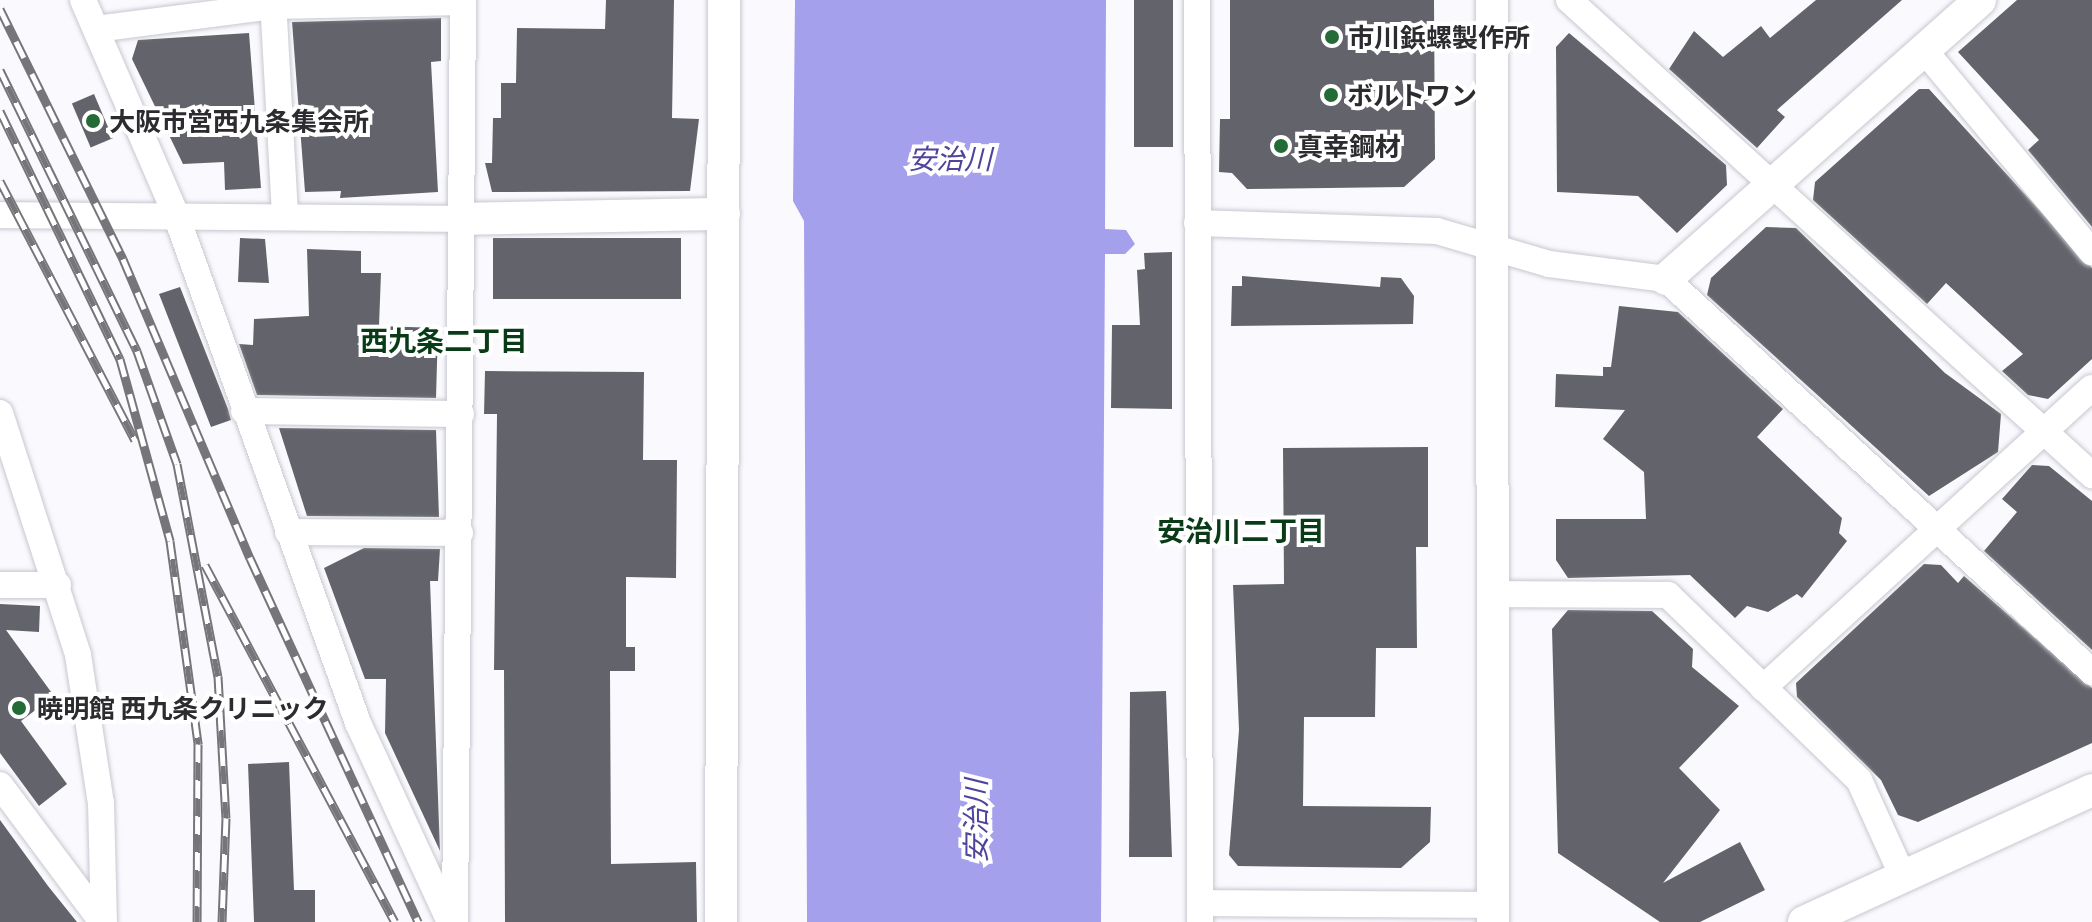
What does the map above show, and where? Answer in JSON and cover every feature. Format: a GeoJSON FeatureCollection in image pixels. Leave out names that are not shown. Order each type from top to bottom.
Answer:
{"type":"FeatureCollection","features":[{"type":"Feature","properties":{"kind":"street"},"geometry":{"type":"LineString","coordinates":[[83,0],[176,215],[358,723],[452,922]]}},
{"type":"Feature","properties":{"kind":"street"},"geometry":{"type":"LineString","coordinates":[[721,922],[724,0]]}},
{"type":"Feature","properties":{"kind":"street"},"geometry":{"type":"LineString","coordinates":[[1197,0],[1200,912],[1492,914],[1489,241],[1492,0]]}},
{"type":"Feature","properties":{"kind":"street"},"geometry":{"type":"LineString","coordinates":[[1569,0],[2092,475]]}},
{"type":"Feature","properties":{"kind":"street"},"geometry":{"type":"LineString","coordinates":[[1666,279],[1980,0]]}},
{"type":"Feature","properties":{"kind":"street"},"geometry":{"type":"LineString","coordinates":[[96,29],[273,3],[463,1],[459,219],[460,533],[452,922]]}},
{"type":"Feature","properties":{"kind":"street"},"geometry":{"type":"LineString","coordinates":[[273,3],[285,216]]}},
{"type":"Feature","properties":{"kind":"street"},"geometry":{"type":"LineString","coordinates":[[1924,50],[2092,252]]}},
{"type":"Feature","properties":{"kind":"street"},"geometry":{"type":"LineString","coordinates":[[0,215],[459,219],[724,214]]}},
{"type":"Feature","properties":{"kind":"street"},"geometry":{"type":"LineString","coordinates":[[1197,223],[1437,231],[1489,241],[1549,264],[1666,279],[2092,672]]}},
{"type":"Feature","properties":{"kind":"street"},"geometry":{"type":"LineString","coordinates":[[1763,688],[2092,388]]}},
{"type":"Feature","properties":{"kind":"street"},"geometry":{"type":"LineString","coordinates":[[244,411],[461,414]]}},
{"type":"Feature","properties":{"kind":"street"},"geometry":{"type":"LineString","coordinates":[[2,419],[58,585],[78,655],[101,803],[103,922]]}},
{"type":"Feature","properties":{"kind":"street"},"geometry":{"type":"LineString","coordinates":[[288,532],[460,533]]}},
{"type":"Feature","properties":{"kind":"street"},"geometry":{"type":"LineString","coordinates":[[0,585],[58,585]]}},
{"type":"Feature","properties":{"kind":"street"},"geometry":{"type":"LineString","coordinates":[[1491,594],[1668,595],[1859,780],[1903,877]]}},
{"type":"Feature","properties":{"kind":"street"},"geometry":{"type":"LineString","coordinates":[[0,785],[103,922]]}},
{"type":"Feature","properties":{"kind":"street"},"geometry":{"type":"LineString","coordinates":[[1804,922],[2092,790]]}},
{"type":"Feature","properties":{"kind":"water","name":"安治川"},"geometry":{"type":"Polygon","coordinates":[[[795,0],[1106,0],[1105,229],[1126,230],[1135,244],[1125,254],[1105,254],[1101,922],[807,922],[804,221],[793,201],[795,0]]]}},
{"type":"Feature","properties":{"kind":"building"},"geometry":{"type":"Polygon","coordinates":[[[606,0],[674,0],[672,118],[699,119],[690,191],[492,192],[485,163],[492,163],[493,118],[501,118],[501,83],[516,83],[517,28],[605,29],[606,0]]]}},
{"type":"Feature","properties":{"kind":"building"},"geometry":{"type":"Polygon","coordinates":[[[1134,0],[1173,0],[1173,147],[1134,147],[1134,0]]]}},
{"type":"Feature","properties":{"kind":"building"},"geometry":{"type":"Polygon","coordinates":[[[1230,0],[1434,0],[1435,159],[1404,187],[1247,189],[1232,173],[1219,172],[1220,119],[1230,119],[1230,0]]]}},
{"type":"Feature","properties":{"kind":"building"},"geometry":{"type":"Polygon","coordinates":[[[1816,0],[1902,0],[1777,110],[1785,117],[1757,148],[1669,69],[1694,31],[1723,57],[1761,26],[1770,38],[1816,0]]]}},
{"type":"Feature","properties":{"kind":"building"},"geometry":{"type":"Polygon","coordinates":[[[2017,0],[2092,0],[2092,227],[2028,150],[2039,140],[1958,52],[2017,0]]]}},
{"type":"Feature","properties":{"kind":"building"},"geometry":{"type":"Polygon","coordinates":[[[441,18],[441,61],[431,62],[438,192],[340,198],[341,191],[305,192],[292,22],[441,18]]]}},
{"type":"Feature","properties":{"kind":"building"},"geometry":{"type":"Polygon","coordinates":[[[249,33],[261,188],[225,190],[224,162],[183,164],[132,59],[138,40],[249,33]]]}},
{"type":"Feature","properties":{"kind":"building"},"geometry":{"type":"Polygon","coordinates":[[[1569,33],[1726,165],[1727,185],[1677,233],[1638,196],[1557,192],[1556,47],[1569,33]]]}},
{"type":"Feature","properties":{"kind":"building"},"geometry":{"type":"Polygon","coordinates":[[[1919,89],[1929,89],[2092,268],[2092,359],[2048,399],[2028,395],[2002,371],[2023,354],[1946,283],[1927,304],[1813,200],[1815,182],[1919,89]]]}},
{"type":"Feature","properties":{"kind":"building","name":"大阪市営西九条集会所"},"geometry":{"type":"Polygon","coordinates":[[[94,94],[113,138],[91,148],[72,103],[94,94]]]}},
{"type":"Feature","properties":{"kind":"building"},"geometry":{"type":"Polygon","coordinates":[[[1766,227],[1796,228],[1945,373],[2001,414],[1998,452],[1929,496],[1707,295],[1711,278],[1766,227]]]}},
{"type":"Feature","properties":{"kind":"building"},"geometry":{"type":"Polygon","coordinates":[[[240,238],[265,239],[269,283],[238,282],[240,238]]]}},
{"type":"Feature","properties":{"kind":"building"},"geometry":{"type":"Polygon","coordinates":[[[493,238],[681,238],[681,299],[493,299],[493,238]]]}},
{"type":"Feature","properties":{"kind":"building"},"geometry":{"type":"Polygon","coordinates":[[[307,249],[361,251],[361,273],[381,273],[379,326],[438,328],[436,398],[257,395],[239,344],[253,345],[254,319],[309,316],[307,249]]]}},
{"type":"Feature","properties":{"kind":"building"},"geometry":{"type":"Polygon","coordinates":[[[1172,252],[1172,409],[1111,408],[1112,325],[1140,325],[1137,270],[1145,269],[1144,253],[1172,252]]]}},
{"type":"Feature","properties":{"kind":"building"},"geometry":{"type":"Polygon","coordinates":[[[1242,276],[1380,287],[1381,277],[1401,278],[1414,296],[1413,324],[1231,326],[1232,286],[1242,286],[1242,276]]]}},
{"type":"Feature","properties":{"kind":"building"},"geometry":{"type":"Polygon","coordinates":[[[180,287],[231,420],[211,427],[159,294],[180,287]]]}},
{"type":"Feature","properties":{"kind":"building"},"geometry":{"type":"Polygon","coordinates":[[[1619,306],[1678,312],[1783,409],[1757,437],[1842,518],[1839,533],[1847,541],[1802,598],[1797,594],[1768,612],[1747,606],[1735,618],[1690,575],[1568,578],[1556,560],[1556,519],[1646,519],[1644,472],[1603,439],[1625,410],[1555,407],[1556,374],[1603,376],[1603,367],[1611,367],[1619,306]]]}},
{"type":"Feature","properties":{"kind":"building"},"geometry":{"type":"Polygon","coordinates":[[[485,371],[644,372],[643,460],[677,460],[676,578],[626,577],[626,647],[635,647],[635,671],[610,671],[611,864],[696,862],[697,922],[505,922],[504,670],[494,670],[497,414],[484,414],[485,371]]]}},
{"type":"Feature","properties":{"kind":"building"},"geometry":{"type":"Polygon","coordinates":[[[279,428],[436,430],[439,517],[307,516],[279,428]]]}},
{"type":"Feature","properties":{"kind":"building"},"geometry":{"type":"Polygon","coordinates":[[[1428,447],[1428,547],[1416,547],[1417,648],[1376,648],[1375,717],[1304,717],[1303,806],[1431,807],[1430,842],[1401,868],[1238,866],[1229,855],[1239,730],[1233,585],[1284,584],[1283,448],[1428,447]]]}},
{"type":"Feature","properties":{"kind":"building"},"geometry":{"type":"Polygon","coordinates":[[[2032,465],[2049,466],[2092,501],[2092,650],[1984,551],[2017,512],[2002,499],[2032,465]]]}},
{"type":"Feature","properties":{"kind":"building"},"geometry":{"type":"Polygon","coordinates":[[[364,548],[440,549],[438,581],[430,581],[440,851],[385,733],[386,679],[365,679],[324,568],[364,548]]]}},
{"type":"Feature","properties":{"kind":"building"},"geometry":{"type":"Polygon","coordinates":[[[1924,564],[1941,565],[1958,583],[1964,576],[2092,688],[2092,743],[1918,822],[1898,815],[1881,780],[1797,697],[1796,683],[1924,564]]]}},
{"type":"Feature","properties":{"kind":"building","name":"暁明館 西九条クリニック"},"geometry":{"type":"Polygon","coordinates":[[[0,604],[40,606],[39,632],[6,630],[54,696],[21,721],[67,784],[39,806],[0,753],[0,604]]]}},
{"type":"Feature","properties":{"kind":"building"},"geometry":{"type":"Polygon","coordinates":[[[1568,610],[1652,611],[1693,649],[1692,667],[1739,706],[1679,768],[1720,810],[1663,883],[1740,842],[1765,890],[1700,922],[1660,922],[1558,853],[1552,629],[1568,610]]]}},
{"type":"Feature","properties":{"kind":"building"},"geometry":{"type":"Polygon","coordinates":[[[1166,691],[1172,857],[1129,857],[1130,692],[1166,691]]]}},
{"type":"Feature","properties":{"kind":"building"},"geometry":{"type":"Polygon","coordinates":[[[289,762],[294,890],[315,890],[315,922],[254,922],[248,764],[289,762]]]}},
{"type":"Feature","properties":{"kind":"building"},"geometry":{"type":"Polygon","coordinates":[[[0,820],[48,886],[77,922],[0,922],[0,820]]]}},
{"type":"Feature","properties":{"kind":"railway"},"geometry":{"type":"LineString","coordinates":[[0,9],[123,259],[250,558],[418,922]]}},
{"type":"Feature","properties":{"kind":"railway"},"geometry":{"type":"LineString","coordinates":[[0,70],[137,351],[177,464],[218,676],[226,818],[222,922]]}},
{"type":"Feature","properties":{"kind":"railway"},"geometry":{"type":"LineString","coordinates":[[0,111],[120,359],[170,541],[198,744],[197,922]]}},
{"type":"Feature","properties":{"kind":"railway"},"geometry":{"type":"LineString","coordinates":[[0,181],[135,440]]}},
{"type":"Feature","properties":{"kind":"railway"},"geometry":{"type":"LineString","coordinates":[[205,565],[395,922]]}},
{"type":"Feature","properties":{"kind":"place","name":"市川鋲螺製作所"},"geometry":{"type":"Point","coordinates":[1332,37]}},
{"type":"Feature","properties":{"kind":"place","name":"ボルトワン"},"geometry":{"type":"Point","coordinates":[1331,95]}},
{"type":"Feature","properties":{"kind":"place","name":"大阪市営西九条集会所"},"geometry":{"type":"Point","coordinates":[93,121]}},
{"type":"Feature","properties":{"kind":"place","name":"真幸鋼材"},"geometry":{"type":"Point","coordinates":[1281,146]}},
{"type":"Feature","properties":{"kind":"place","name":"暁明館 西九条クリニック"},"geometry":{"type":"Point","coordinates":[19,708]}},
{"type":"Feature","properties":{"kind":"district","name":"西九条二丁目"},"geometry":{"type":"Point","coordinates":[444,340]}},
{"type":"Feature","properties":{"kind":"district","name":"安治川二丁目"},"geometry":{"type":"Point","coordinates":[1241,530]}}]}
